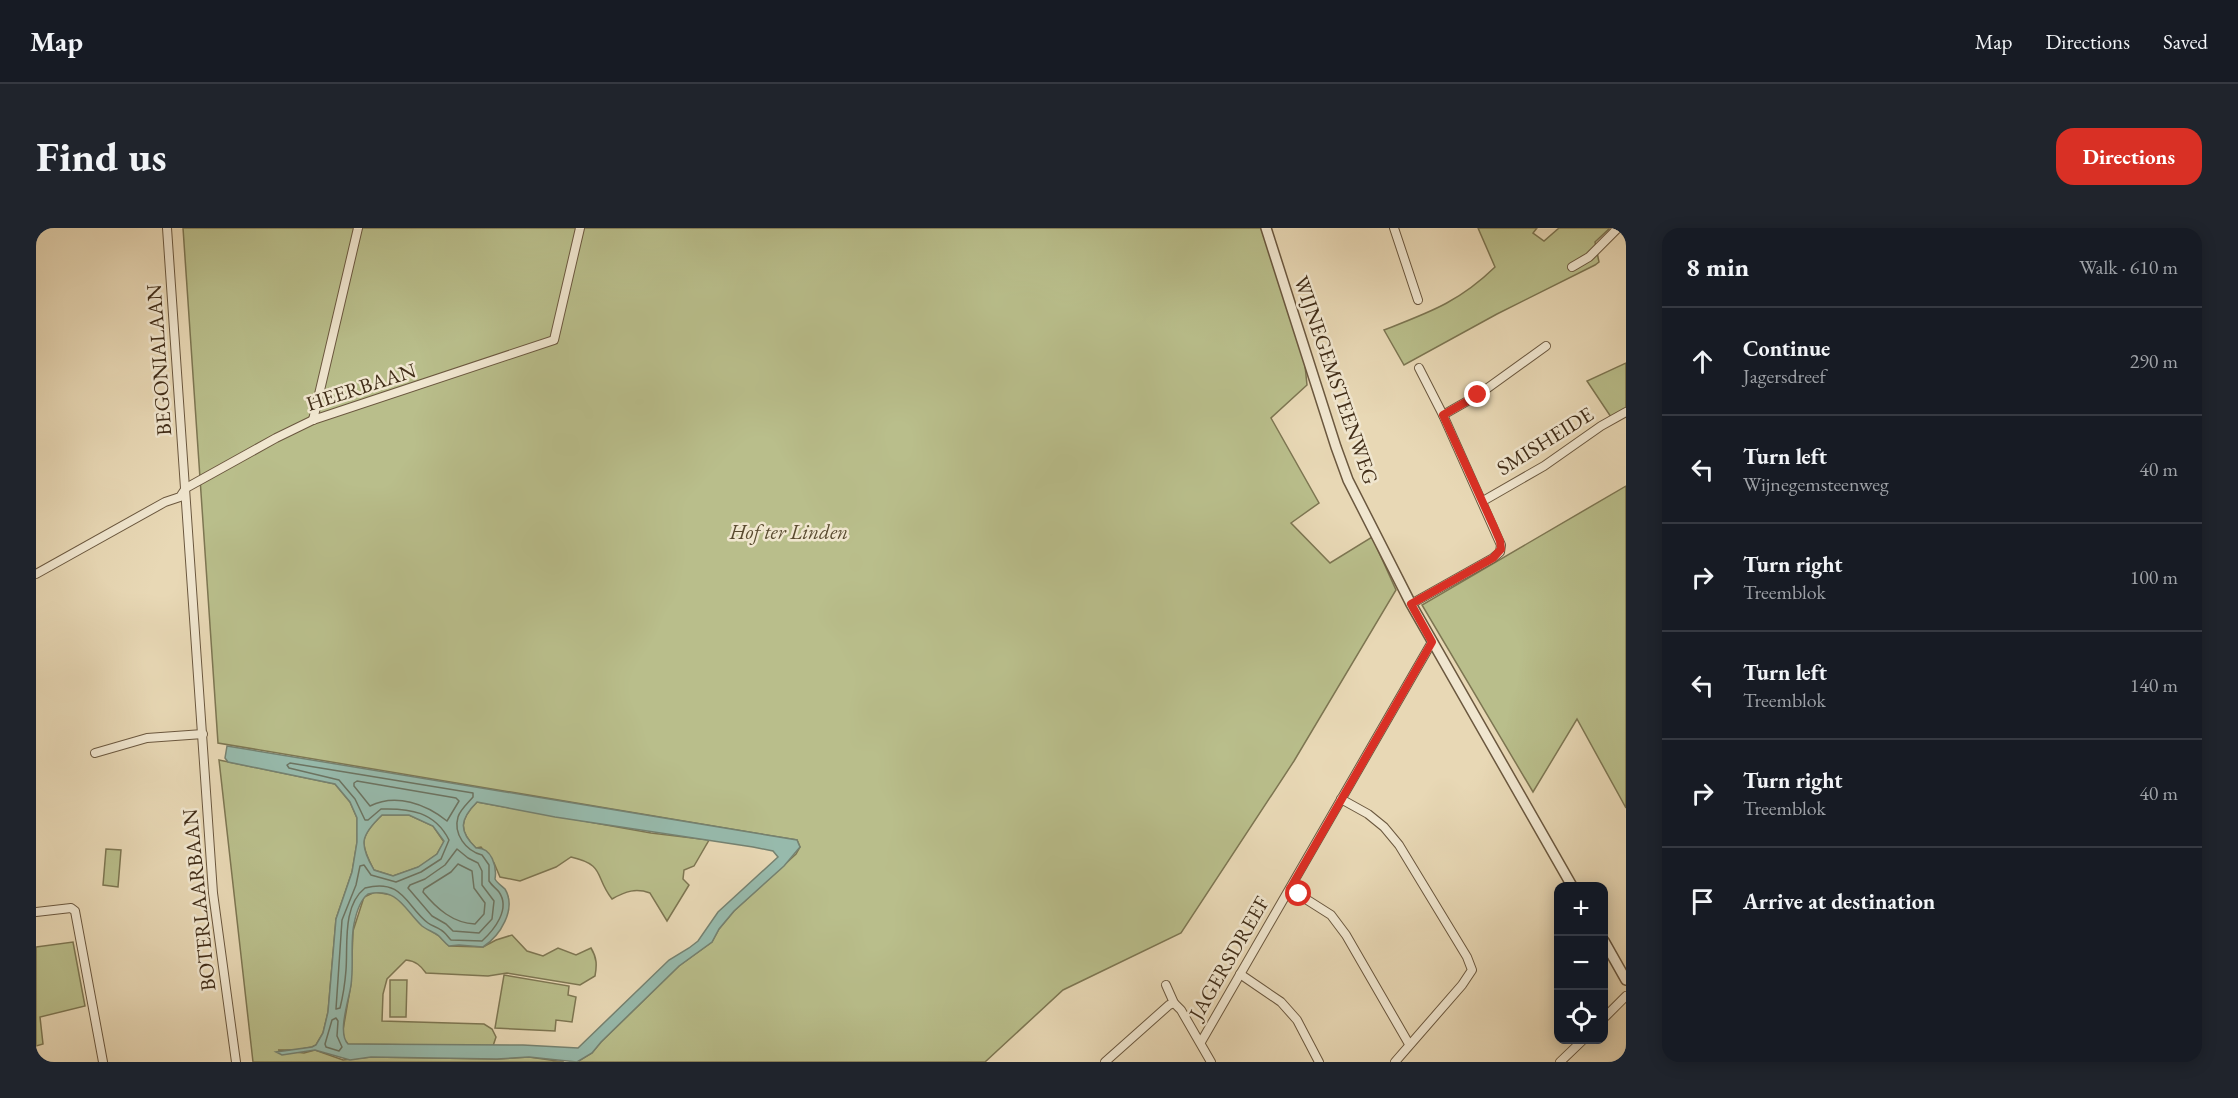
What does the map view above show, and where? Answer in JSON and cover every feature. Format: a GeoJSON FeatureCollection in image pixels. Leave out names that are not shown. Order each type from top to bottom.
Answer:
{"type":"FeatureCollection","features":[{"type":"Feature","properties":{"kind":"street","name":"BEGONIALAAN"},"geometry":{"type":"LineString","coordinates":[[167,228],[186,488]]}},
{"type":"Feature","properties":{"kind":"street"},"geometry":{"type":"LineString","coordinates":[[313,420],[358,228]]}},
{"type":"Feature","properties":{"kind":"street","name":"HEERBAAN"},"geometry":{"type":"LineString","coordinates":[[36,574],[165,502],[180,496],[186,488],[313,420],[556,338],[580,228]]}},
{"type":"Feature","properties":{"kind":"street","name":"WIJNEGEMSTEENWEG"},"geometry":{"type":"LineString","coordinates":[[1266,228],[1342,465],[1411,604],[1570,882]]}},
{"type":"Feature","properties":{"kind":"street"},"geometry":{"type":"LineString","coordinates":[[1394,228],[1418,300]]}},
{"type":"Feature","properties":{"kind":"street"},"geometry":{"type":"LineString","coordinates":[[1572,267],[1588,257],[1618,228]]}},
{"type":"Feature","properties":{"kind":"street"},"geometry":{"type":"LineString","coordinates":[[1443,415],[1478,395],[1546,346]]}},
{"type":"Feature","properties":{"kind":"street"},"geometry":{"type":"LineString","coordinates":[[1411,604],[1500,552],[1500,541],[1483,501],[1419,368]]}},
{"type":"Feature","properties":{"kind":"street","name":"SMISHEIDE"},"geometry":{"type":"LineString","coordinates":[[1483,501],[1544,466],[1601,426],[1626,412]]}},
{"type":"Feature","properties":{"kind":"street","name":"BOTERLAARBAAN"},"geometry":{"type":"LineString","coordinates":[[186,488],[213,893],[236,1062]]}},
{"type":"Feature","properties":{"kind":"street","name":"JAGERSDREEF"},"geometry":{"type":"LineString","coordinates":[[1200,1042],[1432,642]]}},
{"type":"Feature","properties":{"kind":"street"},"geometry":{"type":"LineString","coordinates":[[96,753],[147,738],[203,734]]}},
{"type":"Feature","properties":{"kind":"street"},"geometry":{"type":"LineString","coordinates":[[1341,799],[1376,821],[1399,845],[1467,957],[1472,970],[1395,1062]]}},
{"type":"Feature","properties":{"kind":"street"},"geometry":{"type":"LineString","coordinates":[[1290,889],[1330,915],[1346,935],[1410,1044]]}},
{"type":"Feature","properties":{"kind":"street"},"geometry":{"type":"LineString","coordinates":[[36,912],[71,908],[75,911],[103,1062]]}},
{"type":"Feature","properties":{"kind":"street"},"geometry":{"type":"LineString","coordinates":[[1608,948],[1626,980]]}},
{"type":"Feature","properties":{"kind":"street"},"geometry":{"type":"LineString","coordinates":[[1240,974],[1279,999],[1298,1020],[1319,1062]]}},
{"type":"Feature","properties":{"kind":"street"},"geometry":{"type":"LineString","coordinates":[[1166,985],[1173,1003],[1211,1062]]}},
{"type":"Feature","properties":{"kind":"street"},"geometry":{"type":"LineString","coordinates":[[1608,1014],[1626,996]]}},
{"type":"Feature","properties":{"kind":"street"},"geometry":{"type":"LineString","coordinates":[[1105,1062],[1173,1003]]}},
{"type":"Feature","properties":{"kind":"street"},"geometry":{"type":"LineString","coordinates":[[1560,1062],[1579,1044]]}},
{"type":"Feature","properties":{"kind":"green space","name":"Hof ter Linden"},"geometry":{"type":"Polygon","coordinates":[[[183,228],[1263,228],[1304,356],[1307,385],[1271,418],[1319,503],[1291,523],[1330,563],[1372,537],[1396,590],[1294,761],[1181,933],[1063,990],[985,1062],[577,1062],[592,1053],[679,966],[712,942],[719,929],[734,911],[796,854],[800,847],[797,840],[218,743],[183,228]]]}},
{"type":"Feature","properties":{"kind":"green space"},"geometry":{"type":"Polygon","coordinates":[[[1478,228],[1537,228],[1533,233],[1544,241],[1559,228],[1610,228],[1595,242],[1599,262],[1595,265],[1497,314],[1404,365],[1384,330],[1456,298],[1495,267],[1478,228]]]}},
{"type":"Feature","properties":{"kind":"green space"},"geometry":{"type":"Polygon","coordinates":[[[1626,363],[1626,409],[1611,417],[1587,381],[1626,363]]]}},
{"type":"Feature","properties":{"kind":"green space"},"geometry":{"type":"Polygon","coordinates":[[[1626,486],[1626,808],[1577,719],[1533,792],[1422,605],[1626,486]]]}},
{"type":"Feature","properties":{"kind":"green space"},"geometry":{"type":"Polygon","coordinates":[[[219,760],[335,784],[350,802],[357,818],[357,842],[352,872],[336,919],[328,1012],[323,1033],[316,1045],[312,1047],[278,1050],[304,1053],[315,1050],[343,1060],[371,1057],[497,1059],[529,1057],[564,1062],[253,1062],[219,760]]]}},
{"type":"Feature","properties":{"kind":"green space"},"geometry":{"type":"Polygon","coordinates":[[[477,802],[651,833],[709,840],[694,866],[684,870],[683,879],[689,885],[667,921],[650,893],[631,891],[612,899],[595,868],[582,860],[571,857],[556,867],[520,881],[500,877],[494,863],[481,847],[476,848],[470,842],[464,830],[464,820],[477,802]]]}},
{"type":"Feature","properties":{"kind":"green space"},"geometry":{"type":"Polygon","coordinates":[[[382,815],[409,815],[433,826],[444,842],[437,854],[419,867],[393,876],[374,870],[366,853],[364,840],[369,829],[382,815]]]}},
{"type":"Feature","properties":{"kind":"green space"},"geometry":{"type":"Polygon","coordinates":[[[106,849],[121,850],[118,887],[103,885],[106,849]]]}},
{"type":"Feature","properties":{"kind":"green space"},"geometry":{"type":"Polygon","coordinates":[[[375,892],[392,895],[399,899],[423,926],[438,935],[449,946],[483,947],[512,935],[527,951],[543,956],[558,948],[576,955],[591,948],[596,962],[595,976],[580,985],[507,973],[488,976],[426,973],[418,964],[406,960],[387,979],[383,994],[382,1021],[484,1024],[492,1029],[496,1037],[493,1046],[348,1044],[344,1039],[343,1030],[351,984],[353,931],[364,897],[375,892]]]}},
{"type":"Feature","properties":{"kind":"green space"},"geometry":{"type":"Polygon","coordinates":[[[73,942],[85,1006],[40,1017],[43,1044],[36,1046],[36,947],[73,942]]]}},
{"type":"Feature","properties":{"kind":"green space"},"geometry":{"type":"Polygon","coordinates":[[[504,975],[569,986],[568,995],[576,997],[572,1022],[556,1020],[555,1031],[495,1028],[504,975]]]}},
{"type":"Feature","properties":{"kind":"green space"},"geometry":{"type":"Polygon","coordinates":[[[390,980],[407,980],[406,1017],[390,1017],[390,980]]]}},
{"type":"Feature","properties":{"kind":"water"},"geometry":{"type":"Polygon","coordinates":[[[227,746],[797,840],[800,847],[784,866],[734,911],[719,929],[712,942],[679,966],[592,1053],[577,1062],[529,1057],[497,1059],[371,1057],[350,1060],[315,1050],[282,1055],[276,1052],[316,1045],[323,1033],[328,1012],[336,919],[352,872],[357,842],[357,818],[350,802],[335,784],[228,762],[225,758],[227,746]],[[477,802],[467,814],[463,825],[470,842],[476,848],[490,854],[495,869],[495,879],[505,889],[508,897],[508,913],[501,929],[483,947],[449,946],[439,936],[422,926],[394,897],[387,894],[368,894],[359,908],[353,931],[352,977],[344,1024],[345,1039],[348,1044],[523,1045],[578,1048],[669,960],[698,941],[718,912],[778,857],[773,851],[753,847],[555,817],[477,802]],[[382,815],[369,829],[364,841],[366,853],[374,870],[393,876],[418,867],[437,854],[444,841],[433,826],[409,815],[382,815]]]}},
{"type":"Feature","properties":{"kind":"route"},"geometry":{"type":"LineString","coordinates":[[1299,894],[1290,889],[1419,663],[1429,650],[1432,642],[1411,604],[1498,555],[1501,549],[1500,541],[1483,501],[1443,415],[1478,395]]}}]}
